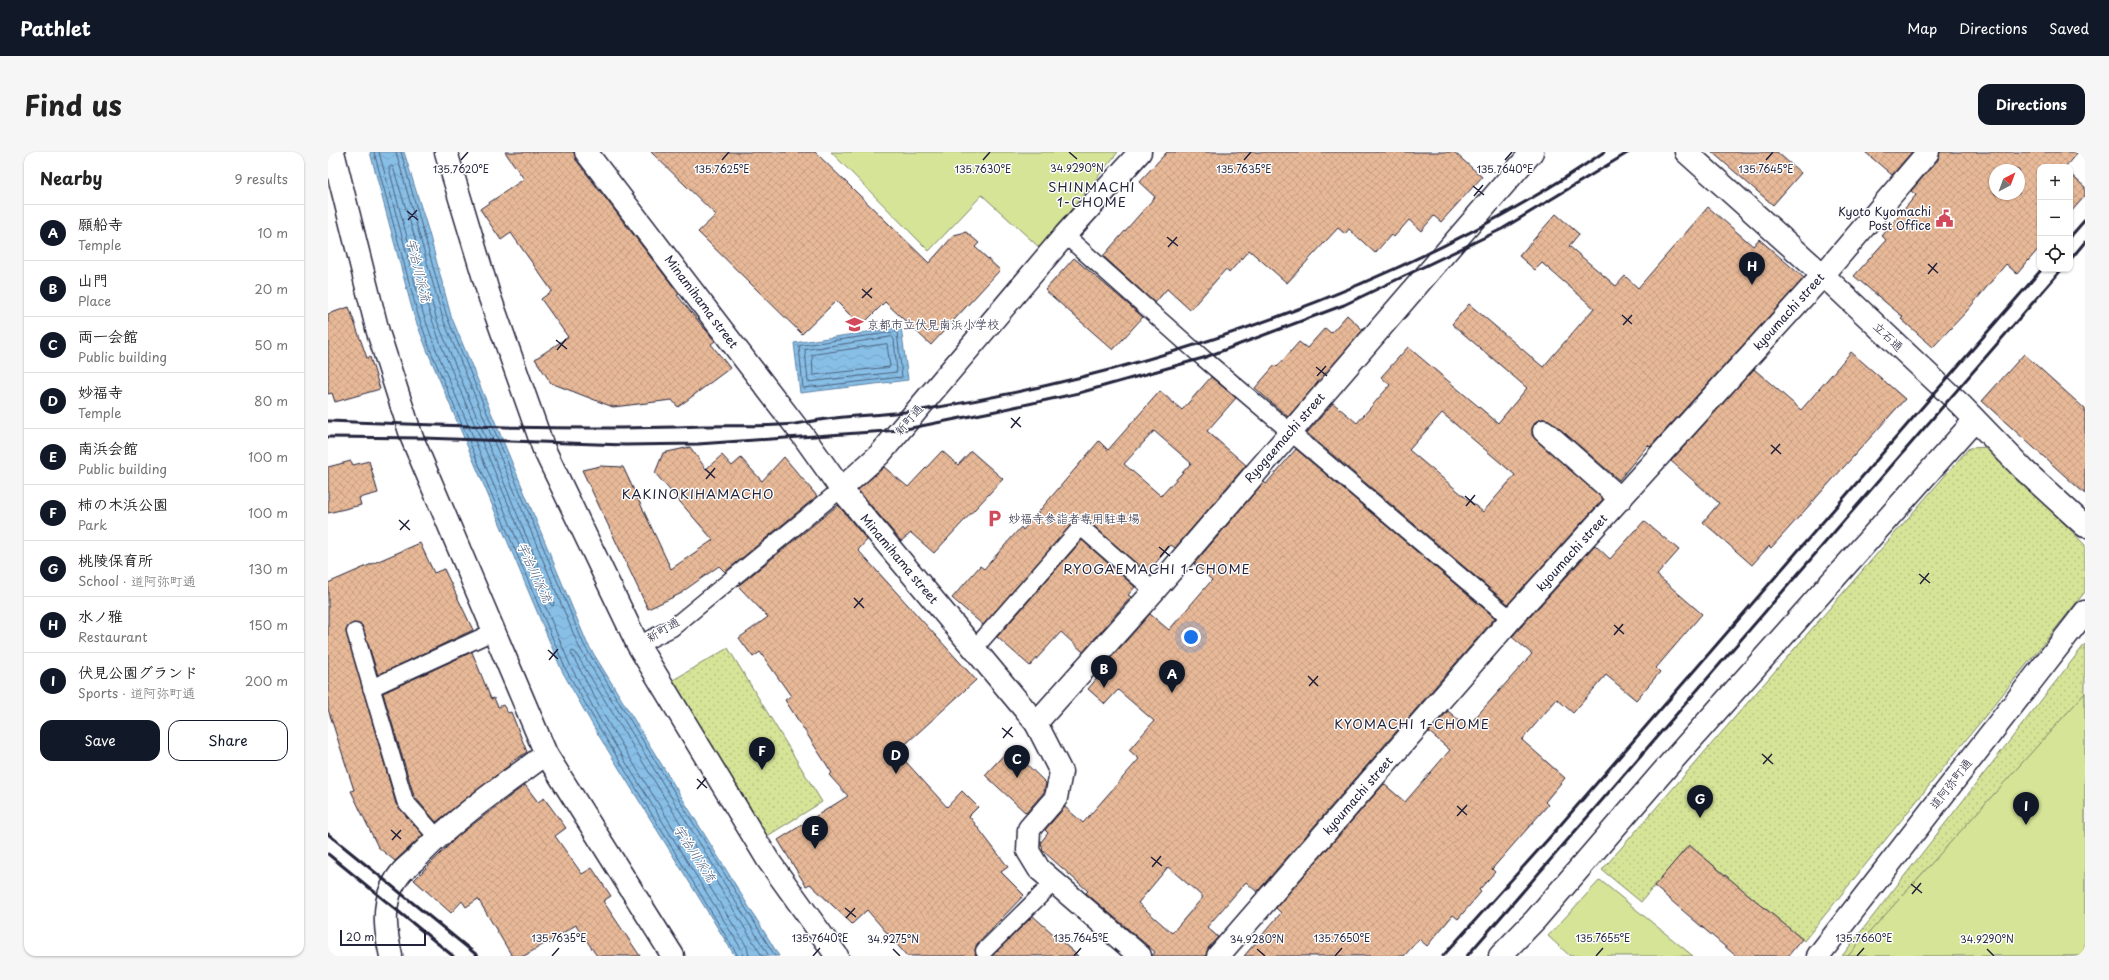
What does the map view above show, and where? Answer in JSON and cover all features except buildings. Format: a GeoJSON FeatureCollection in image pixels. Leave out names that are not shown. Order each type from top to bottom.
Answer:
{"type":"FeatureCollection","features":[{"type":"Feature","properties":{"kind":"street"},"geometry":{"type":"LineString","coordinates":[[333,152],[378,332],[412,438],[546,754],[673,956]]}},
{"type":"Feature","properties":{"kind":"street"},"geometry":{"type":"LineString","coordinates":[[446,152],[489,295],[542,447],[638,645],[768,860],[837,956]]}},
{"type":"Feature","properties":{"kind":"street","name":"Minamihama street"},"geometry":{"type":"LineString","coordinates":[[586,152],[804,437],[841,489],[1036,723],[1061,772],[1056,798],[1029,829],[1028,851],[1039,870],[1140,956]]}},
{"type":"Feature","properties":{"kind":"street","name":"新町通"},"geometry":{"type":"LineString","coordinates":[[841,489],[880,454],[1065,235],[1140,152]]}},
{"type":"Feature","properties":{"kind":"street","name":"Ryogaemachi street"},"geometry":{"type":"LineString","coordinates":[[1036,723],[1154,590],[1532,152]]}},
{"type":"Feature","properties":{"kind":"street","name":"立石通"},"geometry":{"type":"LineString","coordinates":[[1686,152],[1823,275],[1975,420],[2024,470],[2085,526]]}},
{"type":"Feature","properties":{"kind":"street","name":"kyoumachi street"},"geometry":{"type":"LineString","coordinates":[[1218,956],[1511,619],[1823,275],[1928,152]]}},
{"type":"Feature","properties":{"kind":"street"},"geometry":{"type":"LineString","coordinates":[[1500,956],[1535,920],[1666,768],[1975,420]]}},
{"type":"Feature","properties":{"kind":"street"},"geometry":{"type":"LineString","coordinates":[[1544,431],[1620,499]]}},
{"type":"Feature","properties":{"kind":"street","name":"道阿弥町通"},"geometry":{"type":"LineString","coordinates":[[1818,956],[2085,612]]}},
{"type":"Feature","properties":{"kind":"street"},"geometry":{"type":"LineString","coordinates":[[390,956],[385,914],[392,887],[404,867],[421,854],[437,837],[546,754]]}},
{"type":"Feature","properties":{"kind":"lane"},"geometry":{"type":"LineString","coordinates":[[1065,235],[1290,432],[1511,619]]}},
{"type":"Feature","properties":{"kind":"lane","name":"新町通"},"geometry":{"type":"LineString","coordinates":[[638,645],[672,628],[841,489]]}},
{"type":"Feature","properties":{"kind":"lane"},"geometry":{"type":"LineString","coordinates":[[974,650],[1081,527],[1154,590]]}},
{"type":"Feature","properties":{"kind":"lane"},"geometry":{"type":"LineString","coordinates":[[371,688],[495,631]]}},
{"type":"Feature","properties":{"kind":"lane"},"geometry":{"type":"LineString","coordinates":[[355,632],[405,801],[437,837]]}},
{"type":"Feature","properties":{"kind":"lane"},"geometry":{"type":"LineString","coordinates":[[984,951],[1054,882]]}},
{"type":"Feature","properties":{"kind":"green space"},"geometry":{"type":"Polygon","coordinates":[[[831,152],[1118,152],[1040,248],[982,195],[929,251],[831,152]]]}},
{"type":"Feature","properties":{"kind":"green space"},"geometry":{"type":"Polygon","coordinates":[[[1990,447],[2085,545],[2085,592],[1804,941],[1689,845],[1641,902],[1602,870],[1969,448],[1990,447]]]}},
{"type":"Feature","properties":{"kind":"green space"},"geometry":{"type":"Polygon","coordinates":[[[2085,644],[2085,956],[1842,956],[2085,644]]]}},
{"type":"Feature","properties":{"kind":"green space"},"geometry":{"type":"Polygon","coordinates":[[[728,648],[822,802],[764,838],[668,683],[728,648]]]}},
{"type":"Feature","properties":{"kind":"green space"},"geometry":{"type":"Polygon","coordinates":[[[2085,693],[2085,956],[1848,956],[2085,693]]]}},
{"type":"Feature","properties":{"kind":"green space"},"geometry":{"type":"Polygon","coordinates":[[[1600,880],[1693,956],[1570,956],[1548,936],[1600,880]]]}},
{"type":"Feature","properties":{"kind":"water","name":"宇治川派流"},"geometry":{"type":"Polygon","coordinates":[[[370,152],[404,152],[429,233],[451,316],[587,643],[779,956],[735,956],[596,731],[562,671],[414,316],[370,152]]]}},
{"type":"Feature","properties":{"kind":"water"},"geometry":{"type":"Polygon","coordinates":[[[901,327],[908,380],[800,393],[794,343],[901,327]]]}},
{"type":"Feature","properties":{"kind":"railway"},"geometry":{"type":"LineString","coordinates":[[328,421],[562,428],[772,425],[795,424],[830,418],[900,413],[1010,394],[1099,372],[1188,347],[1277,317],[1364,282],[1448,244],[1528,200],[1604,152]]}},
{"type":"Feature","properties":{"kind":"railway"},"geometry":{"type":"LineString","coordinates":[[328,437],[424,438],[625,445],[698,444],[901,430],[1079,393],[1203,358],[1344,305],[1502,229],[1629,152]]}},
{"type":"Feature","properties":{"kind":"railway"},"geometry":{"type":"LineString","coordinates":[[2071,236],[2085,220]]}},
{"type":"Feature","properties":{"kind":"railway"},"geometry":{"type":"LineString","coordinates":[[2073,256],[2085,242]]}},
{"type":"Feature","properties":{"kind":"railway"},"geometry":{"type":"LineString","coordinates":[[1443,956],[1550,837],[2039,272]]}},
{"type":"Feature","properties":{"kind":"railway"},"geometry":{"type":"LineString","coordinates":[[1467,956],[2059,272]]}},
{"type":"Feature","properties":{"kind":"railway"},"geometry":{"type":"LineString","coordinates":[[328,834],[478,956]]}},
{"type":"Feature","properties":{"kind":"railway"},"geometry":{"type":"LineString","coordinates":[[328,854],[453,956]]}},
{"type":"Feature","properties":{"kind":"place","name":"Kyoto Kyomachi Post Office"},"geometry":{"type":"Point","coordinates":[1944,219]}},
{"type":"Feature","properties":{"kind":"place","name":"水ノ雅"},"geometry":{"type":"Point","coordinates":[1752,285]}},
{"type":"Feature","properties":{"kind":"place","name":"京都市立伏見南浜小学校"},"geometry":{"type":"Point","coordinates":[854,325]}},
{"type":"Feature","properties":{"kind":"place","name":"妙福寺参詣者専用駐車場"},"geometry":{"type":"Point","coordinates":[995,519]}},
{"type":"Feature","properties":{"kind":"place","name":"山門"},"geometry":{"type":"Point","coordinates":[1104,688]}},
{"type":"Feature","properties":{"kind":"place","name":"願船寺"},"geometry":{"type":"Point","coordinates":[1172,693]}},
{"type":"Feature","properties":{"kind":"place","name":"柿の木浜公園"},"geometry":{"type":"Point","coordinates":[762,770]}},
{"type":"Feature","properties":{"kind":"place","name":"妙福寺"},"geometry":{"type":"Point","coordinates":[896,774]}},
{"type":"Feature","properties":{"kind":"place","name":"両一会館"},"geometry":{"type":"Point","coordinates":[1017,778]}},
{"type":"Feature","properties":{"kind":"place","name":"桃陵保育所"},"geometry":{"type":"Point","coordinates":[1700,818]}},
{"type":"Feature","properties":{"kind":"place","name":"伏見公園グランド"},"geometry":{"type":"Point","coordinates":[2026,825]}},
{"type":"Feature","properties":{"kind":"place","name":"南浜会館"},"geometry":{"type":"Point","coordinates":[815,849]}},
{"type":"Feature","properties":{"kind":"district","name":"SHINMACHI 1-CHOME"},"geometry":{"type":"Point","coordinates":[1092,194]}},
{"type":"Feature","properties":{"kind":"district","name":"KAKINOKIHAMACHO"},"geometry":{"type":"Point","coordinates":[698,494]}},
{"type":"Feature","properties":{"kind":"district","name":"RYOGAEMACHI 1-CHOME"},"geometry":{"type":"Point","coordinates":[1157,569]}},
{"type":"Feature","properties":{"kind":"district","name":"KYOMACHI 1-CHOME"},"geometry":{"type":"Point","coordinates":[1412,724]}}]}
